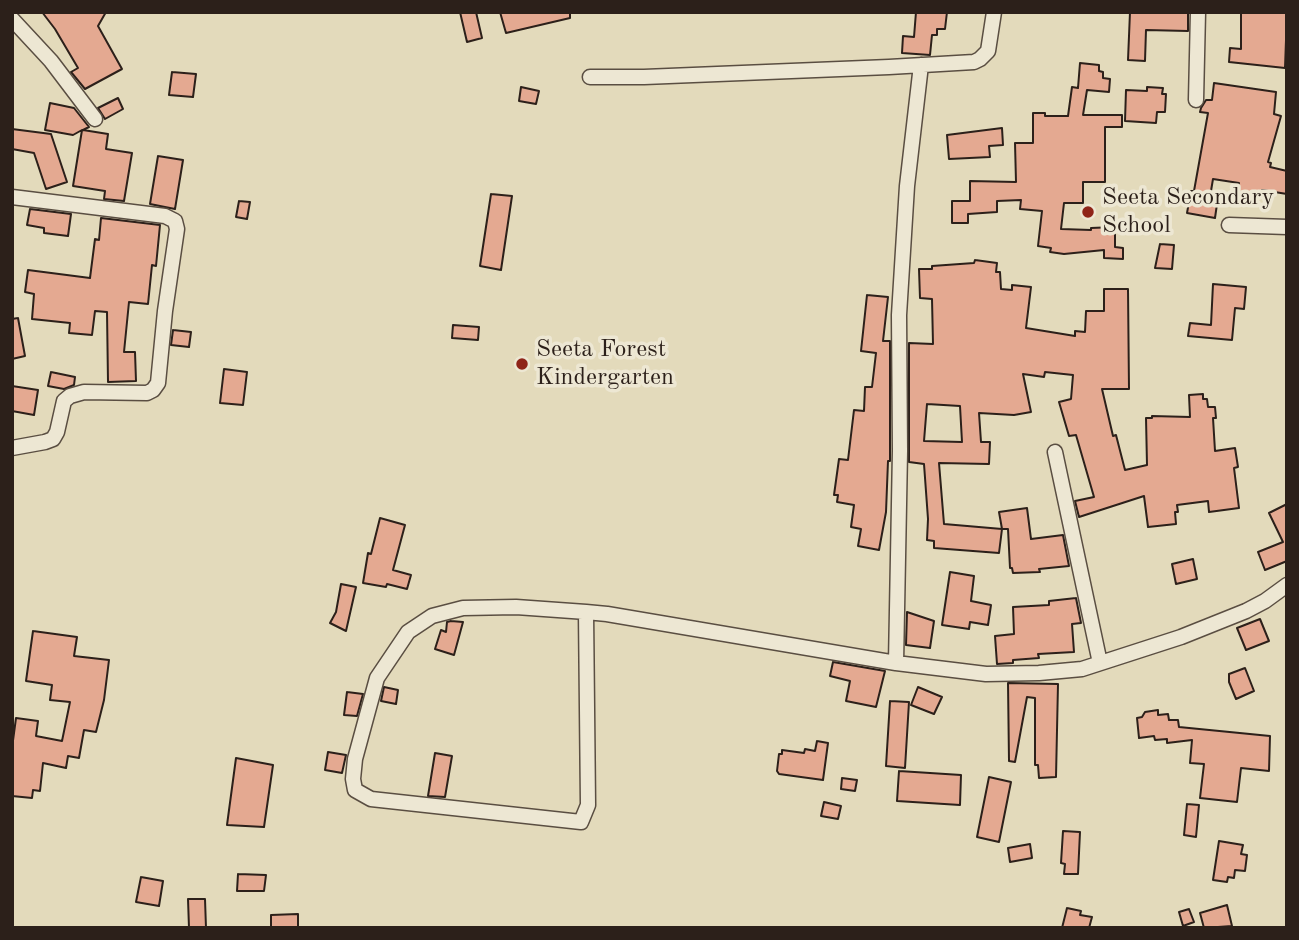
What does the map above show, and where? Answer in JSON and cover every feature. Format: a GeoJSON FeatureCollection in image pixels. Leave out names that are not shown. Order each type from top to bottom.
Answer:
{"type":"FeatureCollection","features":[{"type":"Feature","properties":{"kind":"street"},"geometry":{"type":"LineString","coordinates":[[590,77],[921,65],[980,60],[988,51],[994,12]]}},
{"type":"Feature","properties":{"kind":"street"},"geometry":{"type":"LineString","coordinates":[[1196,100],[1198,12]]}},
{"type":"Feature","properties":{"kind":"street"},"geometry":{"type":"LineString","coordinates":[[12,19],[51,61],[95,119]]}},
{"type":"Feature","properties":{"kind":"street"},"geometry":{"type":"LineString","coordinates":[[896,663],[900,315],[907,186],[921,65]]}},
{"type":"Feature","properties":{"kind":"street"},"geometry":{"type":"LineString","coordinates":[[12,197],[165,216],[176,221],[177,229],[158,383],[153,390],[147,393],[84,392],[71,396],[64,401],[53,439],[12,448]]}},
{"type":"Feature","properties":{"kind":"street"},"geometry":{"type":"LineString","coordinates":[[1230,225],[1287,227]]}},
{"type":"Feature","properties":{"kind":"street"},"geometry":{"type":"LineString","coordinates":[[1055,452],[1100,663]]}},
{"type":"Feature","properties":{"kind":"street"},"geometry":{"type":"LineString","coordinates":[[586,612],[588,806],[582,822],[371,799],[355,790],[355,759],[376,678],[408,632],[432,616],[463,608],[516,607],[586,612],[896,663],[986,674],[1039,673],[1082,668],[1181,637],[1246,611],[1287,586]]}},
{"type":"Feature","properties":{"kind":"building"},"geometry":{"type":"Polygon","coordinates":[[[42,12],[106,12],[98,26],[122,69],[85,89],[71,72],[78,68],[42,12]]]}},
{"type":"Feature","properties":{"kind":"building"},"geometry":{"type":"Polygon","coordinates":[[[460,12],[476,12],[482,38],[467,42],[460,12]]]}},
{"type":"Feature","properties":{"kind":"building"},"geometry":{"type":"Polygon","coordinates":[[[500,12],[570,12],[570,18],[506,33],[500,12]]]}},
{"type":"Feature","properties":{"kind":"building"},"geometry":{"type":"Polygon","coordinates":[[[916,12],[947,12],[945,29],[937,29],[937,35],[932,35],[930,55],[902,53],[903,36],[914,37],[916,12]]]}},
{"type":"Feature","properties":{"kind":"building"},"geometry":{"type":"Polygon","coordinates":[[[1130,12],[1188,12],[1188,31],[1146,30],[1145,61],[1128,60],[1130,12]]]}},
{"type":"Feature","properties":{"kind":"building"},"geometry":{"type":"Polygon","coordinates":[[[1241,12],[1287,12],[1285,68],[1229,62],[1230,48],[1241,49],[1241,12]]]}},
{"type":"Feature","properties":{"kind":"building"},"geometry":{"type":"Polygon","coordinates":[[[1080,63],[1099,65],[1103,78],[1110,79],[1109,92],[1087,90],[1083,115],[1122,115],[1122,127],[1105,127],[1105,182],[1083,182],[1083,203],[1064,203],[1061,229],[1091,230],[1115,227],[1115,247],[1123,248],[1123,259],[1104,258],[1104,250],[1064,254],[1050,252],[1051,248],[1038,246],[1042,211],[1020,209],[1021,200],[997,201],[997,212],[968,214],[968,223],[952,223],[952,201],[970,201],[970,181],[1016,182],[1015,143],[1033,143],[1033,113],[1068,116],[1072,87],[1078,88],[1080,63]]]}},
{"type":"Feature","properties":{"kind":"building"},"geometry":{"type":"Polygon","coordinates":[[[172,72],[196,74],[193,97],[169,95],[172,72]]]}},
{"type":"Feature","properties":{"kind":"building"},"geometry":{"type":"Polygon","coordinates":[[[1214,83],[1276,92],[1274,114],[1281,116],[1268,162],[1271,163],[1270,167],[1287,171],[1287,194],[1262,190],[1260,197],[1237,191],[1239,183],[1213,179],[1209,203],[1217,204],[1215,218],[1187,213],[1191,191],[1194,191],[1208,113],[1200,112],[1206,100],[1212,100],[1214,83]]]}},
{"type":"Feature","properties":{"kind":"building"},"geometry":{"type":"Polygon","coordinates":[[[521,87],[539,91],[536,104],[519,101],[521,87]]]}},
{"type":"Feature","properties":{"kind":"building"},"geometry":{"type":"Polygon","coordinates":[[[1147,87],[1163,88],[1162,94],[1166,94],[1165,112],[1157,112],[1156,123],[1125,121],[1126,90],[1147,91],[1147,87]]]}},
{"type":"Feature","properties":{"kind":"building"},"geometry":{"type":"Polygon","coordinates":[[[118,98],[123,109],[105,119],[98,108],[118,98]]]}},
{"type":"Feature","properties":{"kind":"building"},"geometry":{"type":"Polygon","coordinates":[[[50,103],[74,108],[89,127],[83,130],[108,134],[106,149],[132,153],[124,201],[104,199],[105,191],[73,186],[82,130],[73,135],[45,130],[50,103]]]}},
{"type":"Feature","properties":{"kind":"building"},"geometry":{"type":"Polygon","coordinates":[[[1002,128],[1003,145],[989,146],[990,157],[949,159],[947,135],[1002,128]]]}},
{"type":"Feature","properties":{"kind":"building"},"geometry":{"type":"Polygon","coordinates":[[[12,129],[51,134],[67,182],[46,189],[34,153],[12,149],[12,129]]]}},
{"type":"Feature","properties":{"kind":"building"},"geometry":{"type":"Polygon","coordinates":[[[158,156],[183,160],[175,209],[150,204],[158,156]]]}},
{"type":"Feature","properties":{"kind":"building"},"geometry":{"type":"Polygon","coordinates":[[[491,194],[512,196],[501,270],[480,266],[491,194]]]}},
{"type":"Feature","properties":{"kind":"building"},"geometry":{"type":"Polygon","coordinates":[[[239,201],[250,202],[247,219],[236,217],[239,201]]]}},
{"type":"Feature","properties":{"kind":"building"},"geometry":{"type":"Polygon","coordinates":[[[30,209],[71,214],[68,236],[44,233],[44,228],[27,225],[30,209]]]}},
{"type":"Feature","properties":{"kind":"building"},"geometry":{"type":"Polygon","coordinates":[[[101,218],[160,225],[156,266],[152,265],[148,304],[129,302],[124,352],[135,352],[136,381],[108,382],[107,312],[95,311],[92,335],[69,333],[70,323],[32,319],[34,294],[25,292],[28,270],[90,278],[95,239],[99,240],[101,218]]]}},
{"type":"Feature","properties":{"kind":"building"},"geometry":{"type":"Polygon","coordinates":[[[1160,244],[1174,245],[1172,269],[1155,268],[1160,244]]]}},
{"type":"Feature","properties":{"kind":"building"},"geometry":{"type":"Polygon","coordinates":[[[975,260],[997,263],[996,272],[1000,272],[1001,289],[1012,290],[1012,285],[1031,287],[1026,328],[1075,336],[1075,331],[1085,332],[1086,311],[1104,311],[1104,289],[1128,289],[1129,389],[1102,389],[1113,436],[1116,435],[1125,470],[1147,465],[1146,418],[1190,417],[1189,395],[1203,394],[1208,407],[1215,407],[1215,451],[1235,448],[1238,467],[1234,468],[1239,508],[1209,512],[1208,501],[1177,505],[1176,524],[1148,527],[1144,496],[1079,517],[1075,501],[1094,497],[1076,435],[1069,436],[1059,402],[1071,399],[1073,375],[1045,372],[1044,377],[1023,374],[1031,412],[1014,415],[979,413],[981,442],[990,442],[989,464],[939,463],[944,524],[1002,529],[999,553],[934,548],[934,541],[927,540],[924,464],[909,462],[909,343],[933,344],[932,299],[920,298],[919,269],[974,263],[975,260]],[[927,404],[924,441],[962,442],[960,406],[927,404]]]}},
{"type":"Feature","properties":{"kind":"building"},"geometry":{"type":"Polygon","coordinates":[[[1213,284],[1246,287],[1244,309],[1235,308],[1232,340],[1188,336],[1190,323],[1211,325],[1213,284]]]}},
{"type":"Feature","properties":{"kind":"building"},"geometry":{"type":"Polygon","coordinates":[[[867,295],[888,297],[883,341],[890,341],[890,461],[886,512],[879,550],[858,546],[861,529],[851,527],[854,505],[837,502],[838,495],[834,495],[839,459],[848,460],[854,410],[864,411],[865,387],[872,387],[876,353],[861,351],[867,295]]]}},
{"type":"Feature","properties":{"kind":"building"},"geometry":{"type":"Polygon","coordinates":[[[18,318],[25,356],[12,359],[12,319],[18,318]]]}},
{"type":"Feature","properties":{"kind":"building"},"geometry":{"type":"Polygon","coordinates":[[[453,325],[479,327],[478,340],[452,338],[453,325]]]}},
{"type":"Feature","properties":{"kind":"building"},"geometry":{"type":"Polygon","coordinates":[[[173,330],[191,332],[189,347],[171,345],[173,330]]]}},
{"type":"Feature","properties":{"kind":"building"},"geometry":{"type":"Polygon","coordinates":[[[224,369],[247,372],[243,405],[220,403],[224,369]]]}},
{"type":"Feature","properties":{"kind":"building"},"geometry":{"type":"Polygon","coordinates":[[[51,372],[75,377],[74,385],[64,389],[48,386],[51,372]]]}},
{"type":"Feature","properties":{"kind":"building"},"geometry":{"type":"Polygon","coordinates":[[[12,386],[38,390],[34,415],[12,411],[12,386]]]}},
{"type":"Feature","properties":{"kind":"building"},"geometry":{"type":"Polygon","coordinates":[[[1287,504],[1287,561],[1265,570],[1258,552],[1283,542],[1269,513],[1287,504]]]}},
{"type":"Feature","properties":{"kind":"building"},"geometry":{"type":"Polygon","coordinates":[[[1027,508],[1031,539],[1063,535],[1069,566],[1039,569],[1040,572],[1013,573],[1010,568],[1008,529],[1002,529],[999,512],[1027,508]]]}},
{"type":"Feature","properties":{"kind":"building"},"geometry":{"type":"Polygon","coordinates":[[[380,518],[405,525],[393,570],[411,575],[407,589],[387,584],[386,587],[363,583],[368,553],[371,554],[380,518]]]}},
{"type":"Feature","properties":{"kind":"building"},"geometry":{"type":"Polygon","coordinates":[[[1193,559],[1197,579],[1176,584],[1172,564],[1193,559]]]}},
{"type":"Feature","properties":{"kind":"building"},"geometry":{"type":"Polygon","coordinates":[[[950,572],[974,576],[971,601],[991,605],[988,625],[970,622],[969,629],[942,625],[950,572]]]}},
{"type":"Feature","properties":{"kind":"building"},"geometry":{"type":"Polygon","coordinates":[[[341,584],[356,587],[346,631],[330,623],[336,612],[341,584]]]}},
{"type":"Feature","properties":{"kind":"building"},"geometry":{"type":"Polygon","coordinates":[[[1076,598],[1081,623],[1072,624],[1074,652],[1038,654],[1039,658],[997,664],[995,636],[1014,634],[1013,607],[1049,605],[1049,601],[1076,598]]]}},
{"type":"Feature","properties":{"kind":"building"},"geometry":{"type":"Polygon","coordinates":[[[907,612],[934,621],[930,648],[906,645],[907,612]]]}},
{"type":"Feature","properties":{"kind":"building"},"geometry":{"type":"Polygon","coordinates":[[[1260,619],[1269,641],[1246,650],[1237,628],[1260,619]]]}},
{"type":"Feature","properties":{"kind":"building"},"geometry":{"type":"Polygon","coordinates":[[[447,622],[463,622],[454,655],[435,649],[441,630],[446,632],[447,622]]]}},
{"type":"Feature","properties":{"kind":"building"},"geometry":{"type":"Polygon","coordinates":[[[33,631],[77,637],[74,656],[109,660],[104,700],[96,732],[84,730],[79,758],[68,756],[66,768],[43,763],[40,791],[33,790],[32,798],[12,796],[12,748],[16,718],[38,721],[36,736],[62,741],[70,702],[50,700],[52,685],[26,681],[33,631]]]}},
{"type":"Feature","properties":{"kind":"building"},"geometry":{"type":"Polygon","coordinates":[[[833,662],[885,671],[876,707],[846,701],[850,681],[830,676],[833,662]]]}},
{"type":"Feature","properties":{"kind":"building"},"geometry":{"type":"Polygon","coordinates":[[[1245,668],[1254,691],[1236,699],[1229,682],[1229,674],[1245,668]]]}},
{"type":"Feature","properties":{"kind":"building"},"geometry":{"type":"Polygon","coordinates":[[[1008,683],[1058,684],[1056,777],[1039,778],[1038,765],[1035,765],[1035,698],[1027,697],[1015,762],[1009,761],[1008,683]]]}},
{"type":"Feature","properties":{"kind":"building"},"geometry":{"type":"Polygon","coordinates":[[[384,687],[398,690],[396,704],[381,701],[384,687]]]}},
{"type":"Feature","properties":{"kind":"building"},"geometry":{"type":"Polygon","coordinates":[[[918,687],[942,697],[934,714],[911,705],[918,687]]]}},
{"type":"Feature","properties":{"kind":"building"},"geometry":{"type":"Polygon","coordinates":[[[347,692],[363,694],[357,716],[344,715],[347,692]]]}},
{"type":"Feature","properties":{"kind":"building"},"geometry":{"type":"Polygon","coordinates":[[[890,701],[909,702],[905,768],[886,766],[890,701]]]}},
{"type":"Feature","properties":{"kind":"building"},"geometry":{"type":"Polygon","coordinates":[[[1158,710],[1158,715],[1168,714],[1169,720],[1178,720],[1179,727],[1270,736],[1269,771],[1241,768],[1237,802],[1200,798],[1204,764],[1190,763],[1192,740],[1167,743],[1167,739],[1155,740],[1154,736],[1139,738],[1137,718],[1142,717],[1145,712],[1158,710]]]}},
{"type":"Feature","properties":{"kind":"building"},"geometry":{"type":"Polygon","coordinates":[[[817,741],[828,743],[823,780],[779,774],[779,754],[782,754],[782,750],[804,753],[805,749],[815,751],[817,741]]]}},
{"type":"Feature","properties":{"kind":"building"},"geometry":{"type":"Polygon","coordinates":[[[328,752],[346,755],[342,773],[325,770],[328,752]]]}},
{"type":"Feature","properties":{"kind":"building"},"geometry":{"type":"Polygon","coordinates":[[[435,753],[452,756],[445,797],[428,796],[435,753]]]}},
{"type":"Feature","properties":{"kind":"building"},"geometry":{"type":"Polygon","coordinates":[[[236,758],[273,765],[264,827],[227,825],[236,758]]]}},
{"type":"Feature","properties":{"kind":"building"},"geometry":{"type":"Polygon","coordinates":[[[899,771],[961,775],[960,805],[897,801],[899,771]]]}},
{"type":"Feature","properties":{"kind":"building"},"geometry":{"type":"Polygon","coordinates":[[[989,777],[1011,782],[999,842],[977,837],[989,777]]]}},
{"type":"Feature","properties":{"kind":"building"},"geometry":{"type":"Polygon","coordinates":[[[842,778],[857,780],[855,791],[841,789],[842,778]]]}},
{"type":"Feature","properties":{"kind":"building"},"geometry":{"type":"Polygon","coordinates":[[[824,802],[841,806],[838,819],[821,816],[824,802]]]}},
{"type":"Feature","properties":{"kind":"building"},"geometry":{"type":"Polygon","coordinates":[[[1187,804],[1199,805],[1196,837],[1184,835],[1187,804]]]}},
{"type":"Feature","properties":{"kind":"building"},"geometry":{"type":"Polygon","coordinates":[[[1063,831],[1080,832],[1078,874],[1064,874],[1065,864],[1061,863],[1063,831]]]}},
{"type":"Feature","properties":{"kind":"building"},"geometry":{"type":"Polygon","coordinates":[[[1219,841],[1243,845],[1241,854],[1247,855],[1245,871],[1235,870],[1234,878],[1228,877],[1227,882],[1213,880],[1219,841]]]}},
{"type":"Feature","properties":{"kind":"building"},"geometry":{"type":"Polygon","coordinates":[[[1030,844],[1032,858],[1010,862],[1008,848],[1030,844]]]}},
{"type":"Feature","properties":{"kind":"building"},"geometry":{"type":"Polygon","coordinates":[[[238,874],[266,875],[264,891],[237,891],[238,874]]]}},
{"type":"Feature","properties":{"kind":"building"},"geometry":{"type":"Polygon","coordinates":[[[141,877],[163,881],[159,906],[136,902],[141,877]]]}},
{"type":"Feature","properties":{"kind":"building"},"geometry":{"type":"Polygon","coordinates":[[[188,899],[205,899],[206,928],[189,928],[188,899]]]}},
{"type":"Feature","properties":{"kind":"building"},"geometry":{"type":"Polygon","coordinates":[[[1227,905],[1232,926],[1204,928],[1200,913],[1227,905]]]}},
{"type":"Feature","properties":{"kind":"building"},"geometry":{"type":"Polygon","coordinates":[[[1067,908],[1081,911],[1080,915],[1092,917],[1089,928],[1062,928],[1067,908]]]}},
{"type":"Feature","properties":{"kind":"building"},"geometry":{"type":"Polygon","coordinates":[[[1189,909],[1194,922],[1183,926],[1179,912],[1189,909]]]}},
{"type":"Feature","properties":{"kind":"building"},"geometry":{"type":"Polygon","coordinates":[[[298,914],[298,928],[271,928],[271,915],[298,914]]]}},
{"type":"Feature","properties":{"kind":"place","name":"Seeta Secondary School"},"geometry":{"type":"Point","coordinates":[1088,212]}},
{"type":"Feature","properties":{"kind":"place","name":"Seeta Forest Kindergarten"},"geometry":{"type":"Point","coordinates":[522,364]}}]}
